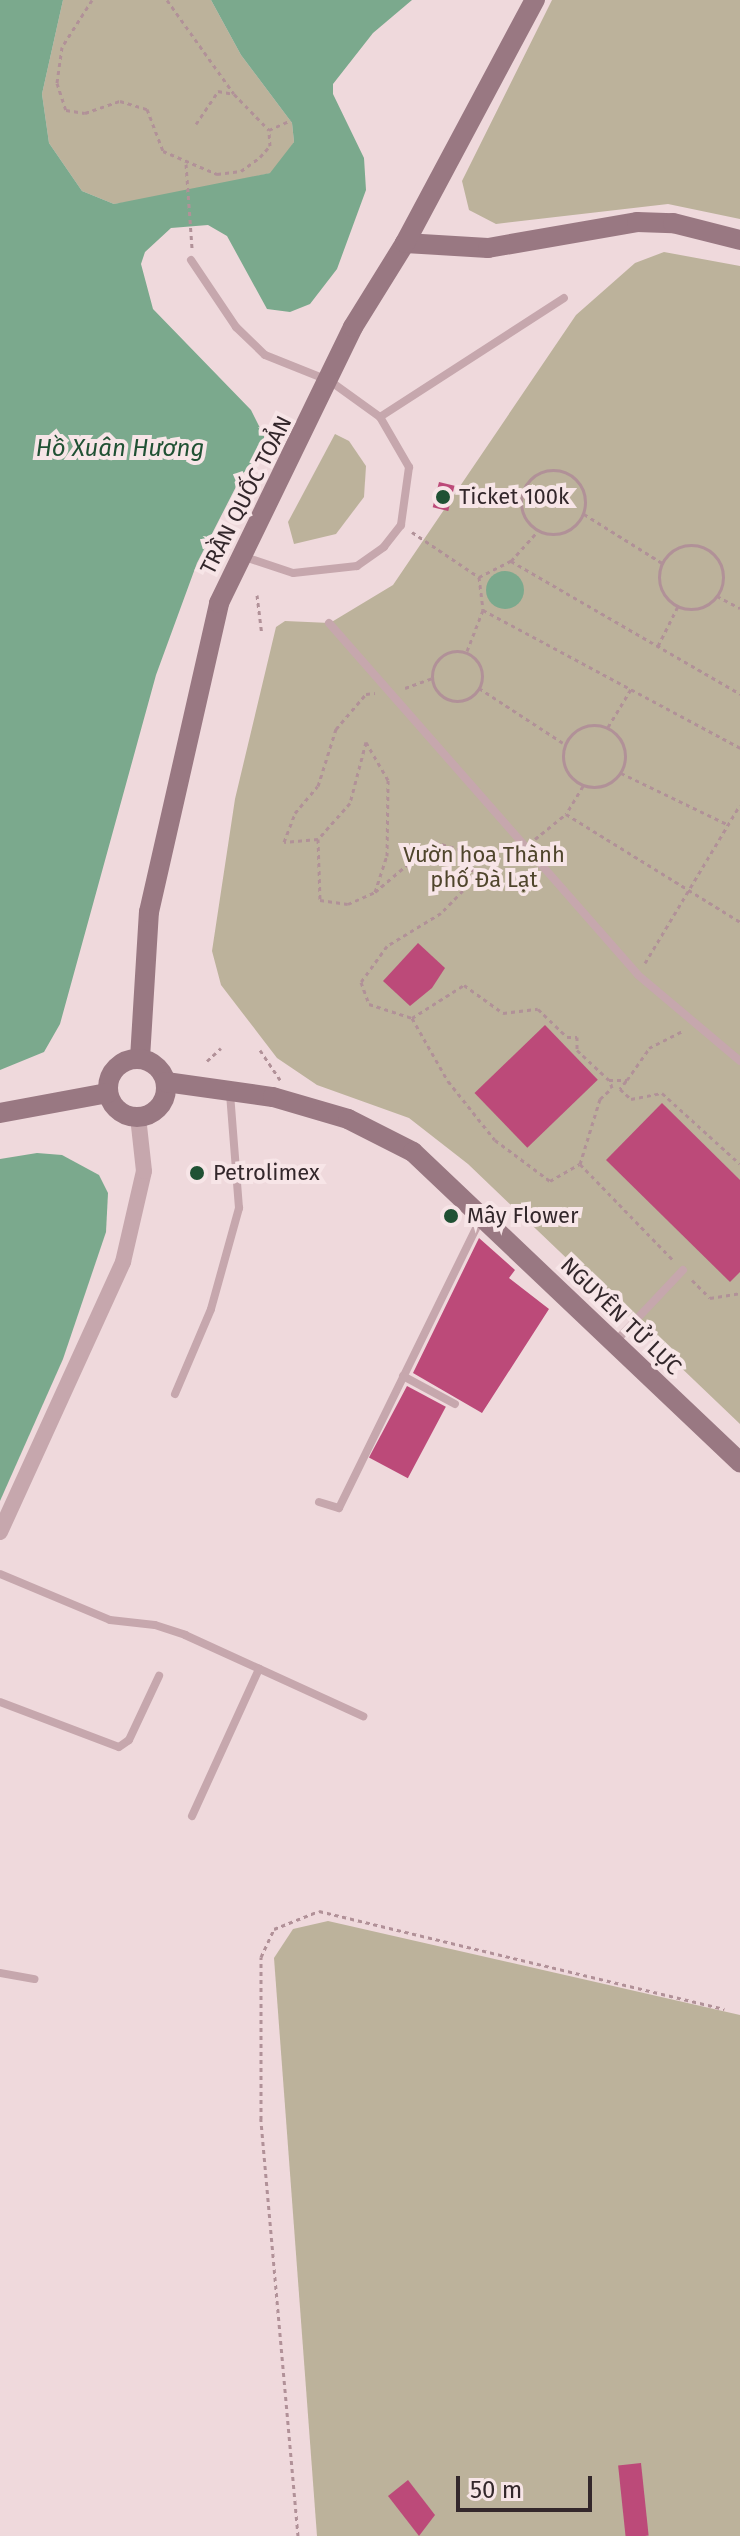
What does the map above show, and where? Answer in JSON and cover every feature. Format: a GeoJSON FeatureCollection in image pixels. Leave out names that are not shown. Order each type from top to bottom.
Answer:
{"type":"FeatureCollection","features":[{"type":"Feature","properties":{"kind":"main road","name":"TRẦN QUỐC TOẢN"},"geometry":{"type":"LineString","coordinates":[[140,1058],[149,912],[167,817],[208,640],[241,555],[330,381],[353,327],[405,243],[535,0]]}},
{"type":"Feature","properties":{"kind":"main road"},"geometry":{"type":"LineString","coordinates":[[405,243],[488,248],[637,222],[673,223],[740,240]]}},
{"type":"Feature","properties":{"kind":"main road"},"geometry":{"type":"LineString","coordinates":[[140,1058],[157,1066],[166,1082],[159,1106],[138,1117],[116,1109],[108,1093],[116,1068],[140,1058]]}},
{"type":"Feature","properties":{"kind":"main road","name":"NGUYÊN TỬ LỰC"},"geometry":{"type":"LineString","coordinates":[[166,1082],[229,1089],[333,1114],[383,1134],[413,1152],[482,1214],[740,1462]]}},
{"type":"Feature","properties":{"kind":"main road"},"geometry":{"type":"LineString","coordinates":[[0,1113],[108,1093]]}},
{"type":"Feature","properties":{"kind":"street"},"geometry":{"type":"LineString","coordinates":[[0,1532],[123,1262],[144,1171],[138,1117]]}},
{"type":"Feature","properties":{"kind":"lane"},"geometry":{"type":"LineString","coordinates":[[191,260],[236,327],[265,355],[330,381],[380,417],[409,467],[401,525],[384,547],[357,566],[293,573],[241,555]]}},
{"type":"Feature","properties":{"kind":"lane"},"geometry":{"type":"LineString","coordinates":[[380,417],[564,298]]}},
{"type":"Feature","properties":{"kind":"lane"},"geometry":{"type":"LineString","coordinates":[[329,623],[638,975],[740,1061]]}},
{"type":"Feature","properties":{"kind":"lane"},"geometry":{"type":"LineString","coordinates":[[175,1394],[215,1298],[239,1208],[229,1089]]}},
{"type":"Feature","properties":{"kind":"lane"},"geometry":{"type":"LineString","coordinates":[[319,1502],[339,1508],[482,1214]]}},
{"type":"Feature","properties":{"kind":"lane"},"geometry":{"type":"LineString","coordinates":[[615,1343],[683,1270]]}},
{"type":"Feature","properties":{"kind":"lane"},"geometry":{"type":"LineString","coordinates":[[403,1376],[455,1404]]}},
{"type":"Feature","properties":{"kind":"lane"},"geometry":{"type":"LineString","coordinates":[[0,1574],[110,1620],[155,1625],[185,1635],[363,1716]]}},
{"type":"Feature","properties":{"kind":"lane"},"geometry":{"type":"LineString","coordinates":[[192,1816],[259,1669]]}},
{"type":"Feature","properties":{"kind":"lane"},"geometry":{"type":"LineString","coordinates":[[0,1702],[119,1747],[129,1740],[159,1676]]}},
{"type":"Feature","properties":{"kind":"lane"},"geometry":{"type":"LineString","coordinates":[[0,1973],[34,1979]]}},
{"type":"Feature","properties":{"kind":"path"},"geometry":{"type":"LineString","coordinates":[[92,0],[62,47],[57,83],[66,110],[85,113],[120,101],[147,109],[163,151],[186,164],[217,174],[241,171],[270,146],[269,130],[234,94],[167,0]]}},
{"type":"Feature","properties":{"kind":"path"},"geometry":{"type":"LineString","coordinates":[[196,124],[218,91],[234,94]]}},
{"type":"Feature","properties":{"kind":"path"},"geometry":{"type":"LineString","coordinates":[[269,130],[291,120]]}},
{"type":"Feature","properties":{"kind":"path"},"geometry":{"type":"LineString","coordinates":[[186,164],[191,183],[192,233]]}},
{"type":"Feature","properties":{"kind":"path"},"geometry":{"type":"LineString","coordinates":[[584,514],[559,534],[538,531],[520,506],[525,485],[541,472],[562,470],[579,482],[584,514],[662,563]]}},
{"type":"Feature","properties":{"kind":"path"},"geometry":{"type":"LineString","coordinates":[[401,525],[479,577],[483,610],[466,653]]}},
{"type":"Feature","properties":{"kind":"path"},"geometry":{"type":"LineString","coordinates":[[479,577],[511,561],[538,531]]}},
{"type":"Feature","properties":{"kind":"path"},"geometry":{"type":"LineString","coordinates":[[676,549],[706,549],[723,575],[717,596],[699,608],[678,606],[663,593],[662,563],[676,549]]}},
{"type":"Feature","properties":{"kind":"path"},"geometry":{"type":"LineString","coordinates":[[511,561],[740,694]]}},
{"type":"Feature","properties":{"kind":"path"},"geometry":{"type":"LineString","coordinates":[[257,595],[262,633]]}},
{"type":"Feature","properties":{"kind":"path"},"geometry":{"type":"LineString","coordinates":[[717,596],[740,608]]}},
{"type":"Feature","properties":{"kind":"path"},"geometry":{"type":"LineString","coordinates":[[658,646],[678,606]]}},
{"type":"Feature","properties":{"kind":"path"},"geometry":{"type":"LineString","coordinates":[[483,610],[740,748]]}},
{"type":"Feature","properties":{"kind":"path"},"geometry":{"type":"LineString","coordinates":[[466,653],[479,663],[479,688],[468,699],[452,701],[438,693],[432,678],[441,656],[466,653]]}},
{"type":"Feature","properties":{"kind":"path"},"geometry":{"type":"LineString","coordinates":[[375,892],[387,856],[388,780],[366,742],[350,803],[318,839],[284,842],[295,813],[318,786],[336,729],[366,694],[391,693],[432,678]]}},
{"type":"Feature","properties":{"kind":"path"},"geometry":{"type":"LineString","coordinates":[[479,688],[565,743]]}},
{"type":"Feature","properties":{"kind":"path"},"geometry":{"type":"LineString","coordinates":[[608,727],[631,689]]}},
{"type":"Feature","properties":{"kind":"path"},"geometry":{"type":"LineString","coordinates":[[588,725],[608,727],[626,752],[621,773],[604,786],[583,786],[567,773],[565,743],[588,725]]}},
{"type":"Feature","properties":{"kind":"path"},"geometry":{"type":"LineString","coordinates":[[621,773],[730,825]]}},
{"type":"Feature","properties":{"kind":"path"},"geometry":{"type":"LineString","coordinates":[[526,847],[566,814],[583,786]]}},
{"type":"Feature","properties":{"kind":"path"},"geometry":{"type":"LineString","coordinates":[[638,975],[740,805]]}},
{"type":"Feature","properties":{"kind":"path"},"geometry":{"type":"LineString","coordinates":[[566,814],[740,922]]}},
{"type":"Feature","properties":{"kind":"path"},"geometry":{"type":"LineString","coordinates":[[318,839],[320,900],[348,904],[375,892],[434,842],[469,852],[474,879],[441,913],[387,946],[361,982],[369,1004],[412,1018],[448,1081],[495,1140],[550,1181],[580,1164],[600,1099],[612,1088],[609,1080],[577,1050],[577,1037],[567,1037],[538,1009],[503,1013],[464,985],[412,1018]]}},
{"type":"Feature","properties":{"kind":"path"},"geometry":{"type":"LineString","coordinates":[[691,1021],[680,1037],[649,1048],[620,1089],[631,1099],[662,1093],[740,1164]]}},
{"type":"Feature","properties":{"kind":"path"},"geometry":{"type":"LineString","coordinates":[[207,1061],[221,1048]]}},
{"type":"Feature","properties":{"kind":"path"},"geometry":{"type":"LineString","coordinates":[[260,1050],[286,1088]]}},
{"type":"Feature","properties":{"kind":"path"},"geometry":{"type":"LineString","coordinates":[[609,1080],[627,1080]]}},
{"type":"Feature","properties":{"kind":"path"},"geometry":{"type":"LineString","coordinates":[[580,1164],[710,1298],[740,1293]]}},
{"type":"Feature","properties":{"kind":"path"},"geometry":{"type":"LineString","coordinates":[[298,2536],[261,2119],[261,1957],[274,1929],[319,1911],[724,2009]]}},
{"type":"Feature","properties":{"kind":"green space"},"geometry":{"type":"Polygon","coordinates":[[[63,0],[211,0],[241,55],[292,123],[294,142],[284,160],[271,173],[159,198],[114,204],[82,191],[49,143],[42,94],[63,0]]]}},
{"type":"Feature","properties":{"kind":"green space"},"geometry":{"type":"Polygon","coordinates":[[[552,0],[740,0],[740,219],[668,204],[496,224],[469,210],[462,181],[552,0]]]}},
{"type":"Feature","properties":{"kind":"green space","name":"Vườn hoa Thành phố Đà Lạt"},"geometry":{"type":"Polygon","coordinates":[[[664,252],[740,266],[740,1424],[468,1164],[409,1118],[317,1085],[277,1058],[221,985],[212,951],[235,799],[276,627],[285,621],[330,623],[393,585],[576,315],[635,263],[664,252]]]}},
{"type":"Feature","properties":{"kind":"green space"},"geometry":{"type":"Polygon","coordinates":[[[335,434],[349,441],[366,466],[364,497],[336,534],[294,544],[288,522],[335,434]]]}},
{"type":"Feature","properties":{"kind":"green space"},"geometry":{"type":"Polygon","coordinates":[[[328,1921],[740,2015],[740,2536],[317,2536],[274,1958],[293,1929],[328,1921]]]}},
{"type":"Feature","properties":{"kind":"water","name":"Hồ Xuân Hương"},"geometry":{"type":"Polygon","coordinates":[[[0,0],[63,0],[42,94],[49,143],[82,191],[114,204],[270,173],[294,142],[292,123],[241,55],[211,0],[412,0],[373,33],[333,84],[333,94],[364,158],[366,190],[337,269],[310,304],[290,312],[267,309],[227,236],[208,225],[171,228],[145,252],[141,264],[153,309],[251,410],[264,436],[264,454],[243,473],[197,563],[156,675],[60,1024],[44,1052],[0,1070],[0,0]]]}},
{"type":"Feature","properties":{"kind":"water"},"geometry":{"type":"Polygon","coordinates":[[[505,571],[518,577],[524,590],[518,603],[505,609],[492,603],[486,590],[492,577],[505,571]]]}},
{"type":"Feature","properties":{"kind":"water"},"geometry":{"type":"Polygon","coordinates":[[[37,1153],[62,1155],[99,1175],[108,1193],[106,1232],[63,1359],[0,1501],[0,1159],[37,1153]]]}},
{"type":"Feature","properties":{"kind":"building","name":"Ticket 100k"},"geometry":{"type":"Polygon","coordinates":[[[439,482],[455,486],[448,511],[433,507],[439,482]]]}},
{"type":"Feature","properties":{"kind":"building"},"geometry":{"type":"Polygon","coordinates":[[[418,943],[445,968],[432,988],[410,1006],[383,981],[418,943]]]}},
{"type":"Feature","properties":{"kind":"building"},"geometry":{"type":"Polygon","coordinates":[[[545,1025],[598,1080],[527,1148],[475,1093],[545,1025]]]}},
{"type":"Feature","properties":{"kind":"building"},"geometry":{"type":"Polygon","coordinates":[[[662,1103],[740,1180],[740,1272],[730,1282],[606,1160],[662,1103]]]}},
{"type":"Feature","properties":{"kind":"building"},"geometry":{"type":"Polygon","coordinates":[[[479,1238],[515,1270],[509,1278],[549,1309],[482,1413],[413,1373],[479,1238]]]}},
{"type":"Feature","properties":{"kind":"building"},"geometry":{"type":"Polygon","coordinates":[[[407,1386],[446,1407],[408,1478],[369,1458],[407,1386]]]}},
{"type":"Feature","properties":{"kind":"building"},"geometry":{"type":"Polygon","coordinates":[[[641,2463],[649,2536],[626,2536],[618,2465],[641,2463]]]}},
{"type":"Feature","properties":{"kind":"building"},"geometry":{"type":"Polygon","coordinates":[[[408,2480],[435,2515],[419,2536],[388,2496],[408,2480]]]}},
{"type":"Feature","properties":{"kind":"place","name":"Ticket 100k"},"geometry":{"type":"Point","coordinates":[443,497]}},
{"type":"Feature","properties":{"kind":"place","name":"Petrolimex"},"geometry":{"type":"Point","coordinates":[197,1173]}},
{"type":"Feature","properties":{"kind":"place","name":"Mây Flower"},"geometry":{"type":"Point","coordinates":[451,1216]}}]}
